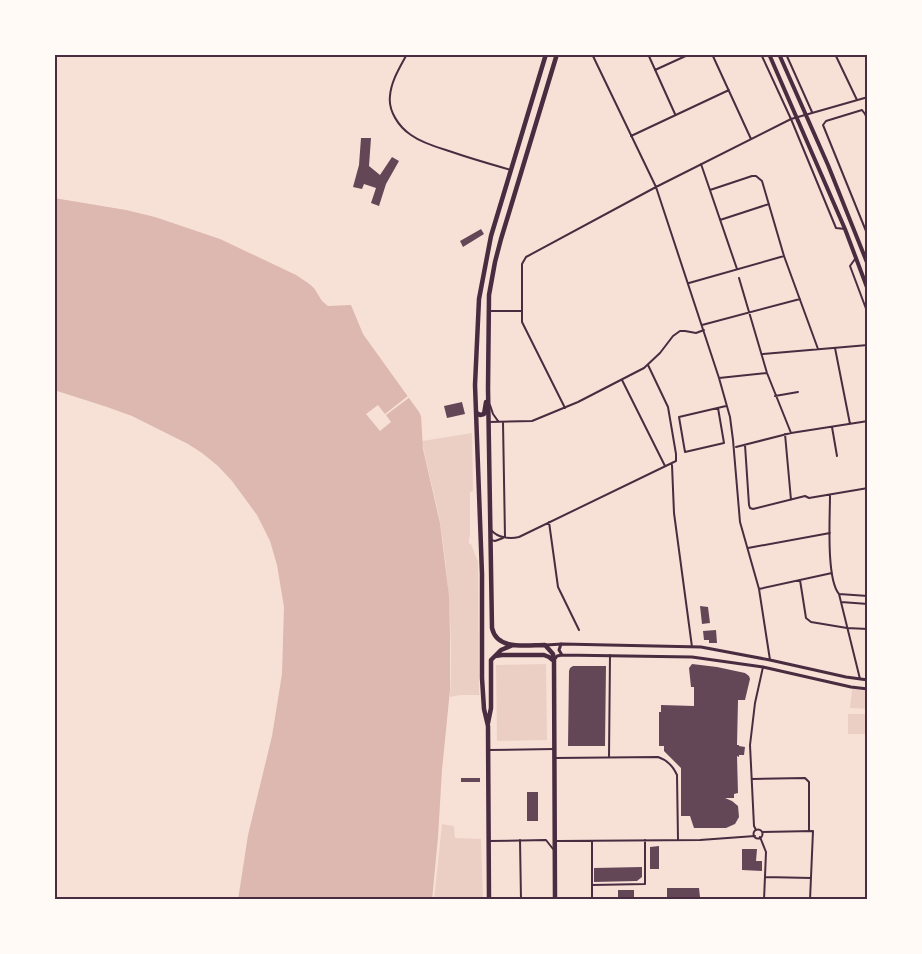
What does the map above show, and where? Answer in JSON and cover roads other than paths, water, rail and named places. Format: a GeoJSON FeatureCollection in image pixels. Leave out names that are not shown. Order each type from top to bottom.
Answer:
{"type":"FeatureCollection","features":[{"type":"Feature","properties":{"kind":"highway"},"geometry":{"type":"LineString","coordinates":[[488,726],[483,702],[475,384],[481,286],[491,236],[546,54]]}},
{"type":"Feature","properties":{"kind":"highway"},"geometry":{"type":"LineString","coordinates":[[555,900],[554,662],[552,654],[544,645],[513,645],[500,640],[493,632],[488,388],[492,278],[501,239],[557,54]]}},
{"type":"Feature","properties":{"kind":"highway"},"geometry":{"type":"LineString","coordinates":[[477,413],[482,415],[485,411],[488,388]]}},
{"type":"Feature","properties":{"kind":"highway"},"geometry":{"type":"LineString","coordinates":[[480,527],[490,540]]}},
{"type":"Feature","properties":{"kind":"highway"},"geometry":{"type":"LineString","coordinates":[[481,551],[490,540]]}},
{"type":"Feature","properties":{"kind":"highway"},"geometry":{"type":"LineString","coordinates":[[489,900],[490,664],[493,657],[501,650],[513,645]]}},
{"type":"Feature","properties":{"kind":"highway"},"geometry":{"type":"LineString","coordinates":[[493,657],[544,655],[554,662]]}},
{"type":"Feature","properties":{"kind":"main road"},"geometry":{"type":"LineString","coordinates":[[769,54],[816,159],[868,290]]}},
{"type":"Feature","properties":{"kind":"main road"},"geometry":{"type":"LineString","coordinates":[[779,54],[828,165],[868,265]]}},
{"type":"Feature","properties":{"kind":"street"},"geometry":{"type":"LineString","coordinates":[[407,54],[395,77],[390,95],[394,114],[403,129],[414,138],[431,145],[511,170]]}},
{"type":"Feature","properties":{"kind":"street"},"geometry":{"type":"LineString","coordinates":[[592,54],[656,187],[720,378],[728,406],[734,448],[740,522],[759,589],[770,660]]}},
{"type":"Feature","properties":{"kind":"street"},"geometry":{"type":"LineString","coordinates":[[648,54],[676,115]]}},
{"type":"Feature","properties":{"kind":"street"},"geometry":{"type":"LineString","coordinates":[[656,70],[690,54]]}},
{"type":"Feature","properties":{"kind":"street"},"geometry":{"type":"LineString","coordinates":[[712,54],[751,139]]}},
{"type":"Feature","properties":{"kind":"street"},"geometry":{"type":"LineString","coordinates":[[761,54],[791,119],[836,228],[845,229]]}},
{"type":"Feature","properties":{"kind":"street"},"geometry":{"type":"LineString","coordinates":[[786,54],[812,112]]}},
{"type":"Feature","properties":{"kind":"street"},"geometry":{"type":"LineString","coordinates":[[842,54],[835,55],[857,100]]}},
{"type":"Feature","properties":{"kind":"street"},"geometry":{"type":"LineString","coordinates":[[631,136],[729,90]]}},
{"type":"Feature","properties":{"kind":"street"},"geometry":{"type":"LineString","coordinates":[[565,408],[524,328],[521,317],[522,264],[526,257],[656,187],[791,119],[868,97]]}},
{"type":"Feature","properties":{"kind":"street"},"geometry":{"type":"LineString","coordinates":[[868,120],[867,113],[862,110],[823,125],[868,236]]}},
{"type":"Feature","properties":{"kind":"street"},"geometry":{"type":"LineString","coordinates":[[808,162],[816,159]]}},
{"type":"Feature","properties":{"kind":"street"},"geometry":{"type":"LineString","coordinates":[[701,164],[737,269]]}},
{"type":"Feature","properties":{"kind":"street"},"geometry":{"type":"LineString","coordinates":[[710,190],[752,176],[760,179],[784,256],[818,350]]}},
{"type":"Feature","properties":{"kind":"street"},"geometry":{"type":"LineString","coordinates":[[817,184],[825,181]]}},
{"type":"Feature","properties":{"kind":"street"},"geometry":{"type":"LineString","coordinates":[[720,220],[769,204]]}},
{"type":"Feature","properties":{"kind":"street"},"geometry":{"type":"LineString","coordinates":[[688,283],[784,256]]}},
{"type":"Feature","properties":{"kind":"street"},"geometry":{"type":"LineString","coordinates":[[856,257],[850,266],[868,314]]}},
{"type":"Feature","properties":{"kind":"street"},"geometry":{"type":"LineString","coordinates":[[738,278],[767,373],[791,433]]}},
{"type":"Feature","properties":{"kind":"street"},"geometry":{"type":"LineString","coordinates":[[702,325],[800,299]]}},
{"type":"Feature","properties":{"kind":"street"},"geometry":{"type":"LineString","coordinates":[[489,311],[521,311]]}},
{"type":"Feature","properties":{"kind":"street"},"geometry":{"type":"LineString","coordinates":[[489,422],[532,421],[565,408],[640,371],[680,331],[696,333],[704,330]]}},
{"type":"Feature","properties":{"kind":"street"},"geometry":{"type":"LineString","coordinates":[[762,354],[868,345]]}},
{"type":"Feature","properties":{"kind":"street"},"geometry":{"type":"LineString","coordinates":[[834,348],[850,424]]}},
{"type":"Feature","properties":{"kind":"street"},"geometry":{"type":"LineString","coordinates":[[490,529],[495,534],[519,537],[676,462],[668,406],[648,365]]}},
{"type":"Feature","properties":{"kind":"street"},"geometry":{"type":"LineString","coordinates":[[720,378],[767,373]]}},
{"type":"Feature","properties":{"kind":"street"},"geometry":{"type":"LineString","coordinates":[[622,380],[665,466]]}},
{"type":"Feature","properties":{"kind":"street"},"geometry":{"type":"LineString","coordinates":[[775,396],[798,392]]}},
{"type":"Feature","properties":{"kind":"street"},"geometry":{"type":"LineString","coordinates":[[488,399],[493,414],[501,422],[506,537]]}},
{"type":"Feature","properties":{"kind":"street"},"geometry":{"type":"LineString","coordinates":[[718,408],[724,443],[685,452],[679,417],[718,408],[728,406]]}},
{"type":"Feature","properties":{"kind":"street"},"geometry":{"type":"LineString","coordinates":[[734,448],[785,434],[868,421]]}},
{"type":"Feature","properties":{"kind":"street"},"geometry":{"type":"LineString","coordinates":[[832,427],[837,456]]}},
{"type":"Feature","properties":{"kind":"street"},"geometry":{"type":"LineString","coordinates":[[785,434],[791,500]]}},
{"type":"Feature","properties":{"kind":"street"},"geometry":{"type":"LineString","coordinates":[[745,445],[750,508],[805,496],[808,498],[868,488]]}},
{"type":"Feature","properties":{"kind":"street"},"geometry":{"type":"LineString","coordinates":[[672,463],[674,513],[692,646]]}},
{"type":"Feature","properties":{"kind":"street"},"geometry":{"type":"LineString","coordinates":[[830,495],[832,573],[860,679]]}},
{"type":"Feature","properties":{"kind":"street"},"geometry":{"type":"LineString","coordinates":[[549,522],[557,583],[579,630]]}},
{"type":"Feature","properties":{"kind":"street"},"geometry":{"type":"LineString","coordinates":[[748,548],[830,533]]}},
{"type":"Feature","properties":{"kind":"street"},"geometry":{"type":"LineString","coordinates":[[490,540],[500,540],[506,537]]}},
{"type":"Feature","properties":{"kind":"street"},"geometry":{"type":"LineString","coordinates":[[759,589],[832,573]]}},
{"type":"Feature","properties":{"kind":"street"},"geometry":{"type":"LineString","coordinates":[[800,580],[806,618],[812,622],[868,629]]}},
{"type":"Feature","properties":{"kind":"street"},"geometry":{"type":"LineString","coordinates":[[839,594],[868,596]]}},
{"type":"Feature","properties":{"kind":"street"},"geometry":{"type":"LineString","coordinates":[[841,602],[868,604]]}},
{"type":"Feature","properties":{"kind":"street"},"geometry":{"type":"LineString","coordinates":[[544,645],[562,644],[620,649],[692,646],[868,680]]}},
{"type":"Feature","properties":{"kind":"street"},"geometry":{"type":"LineString","coordinates":[[562,644],[559,650],[562,655]]}},
{"type":"Feature","properties":{"kind":"street"},"geometry":{"type":"LineString","coordinates":[[620,649],[621,655]]}},
{"type":"Feature","properties":{"kind":"street"},"geometry":{"type":"LineString","coordinates":[[554,662],[557,656],[562,655],[692,657],[763,667],[868,689]]}},
{"type":"Feature","properties":{"kind":"street"},"geometry":{"type":"LineString","coordinates":[[609,757],[610,655]]}},
{"type":"Feature","properties":{"kind":"street"},"geometry":{"type":"LineString","coordinates":[[754,836],[756,830],[750,745],[754,703],[763,667]]}},
{"type":"Feature","properties":{"kind":"street"},"geometry":{"type":"LineString","coordinates":[[488,750],[554,749]]}},
{"type":"Feature","properties":{"kind":"street"},"geometry":{"type":"LineString","coordinates":[[555,758],[658,757],[669,763],[677,775],[678,840]]}},
{"type":"Feature","properties":{"kind":"street"},"geometry":{"type":"LineString","coordinates":[[752,778],[807,779],[809,782],[809,831]]}},
{"type":"Feature","properties":{"kind":"street"},"geometry":{"type":"LineString","coordinates":[[756,830],[760,829],[762,832],[813,831],[810,900]]}},
{"type":"Feature","properties":{"kind":"street"},"geometry":{"type":"LineString","coordinates":[[762,832],[760,837],[766,852],[764,900]]}},
{"type":"Feature","properties":{"kind":"street"},"geometry":{"type":"LineString","coordinates":[[554,840],[678,840],[760,837]]}},
{"type":"Feature","properties":{"kind":"street"},"geometry":{"type":"LineString","coordinates":[[520,840],[521,900]]}},
{"type":"Feature","properties":{"kind":"street"},"geometry":{"type":"LineString","coordinates":[[489,841],[546,840],[554,852]]}},
{"type":"Feature","properties":{"kind":"street"},"geometry":{"type":"LineString","coordinates":[[592,885],[645,884],[645,840]]}},
{"type":"Feature","properties":{"kind":"street"},"geometry":{"type":"LineString","coordinates":[[591,900],[592,841]]}},
{"type":"Feature","properties":{"kind":"street"},"geometry":{"type":"LineString","coordinates":[[765,877],[811,878]]}}]}
